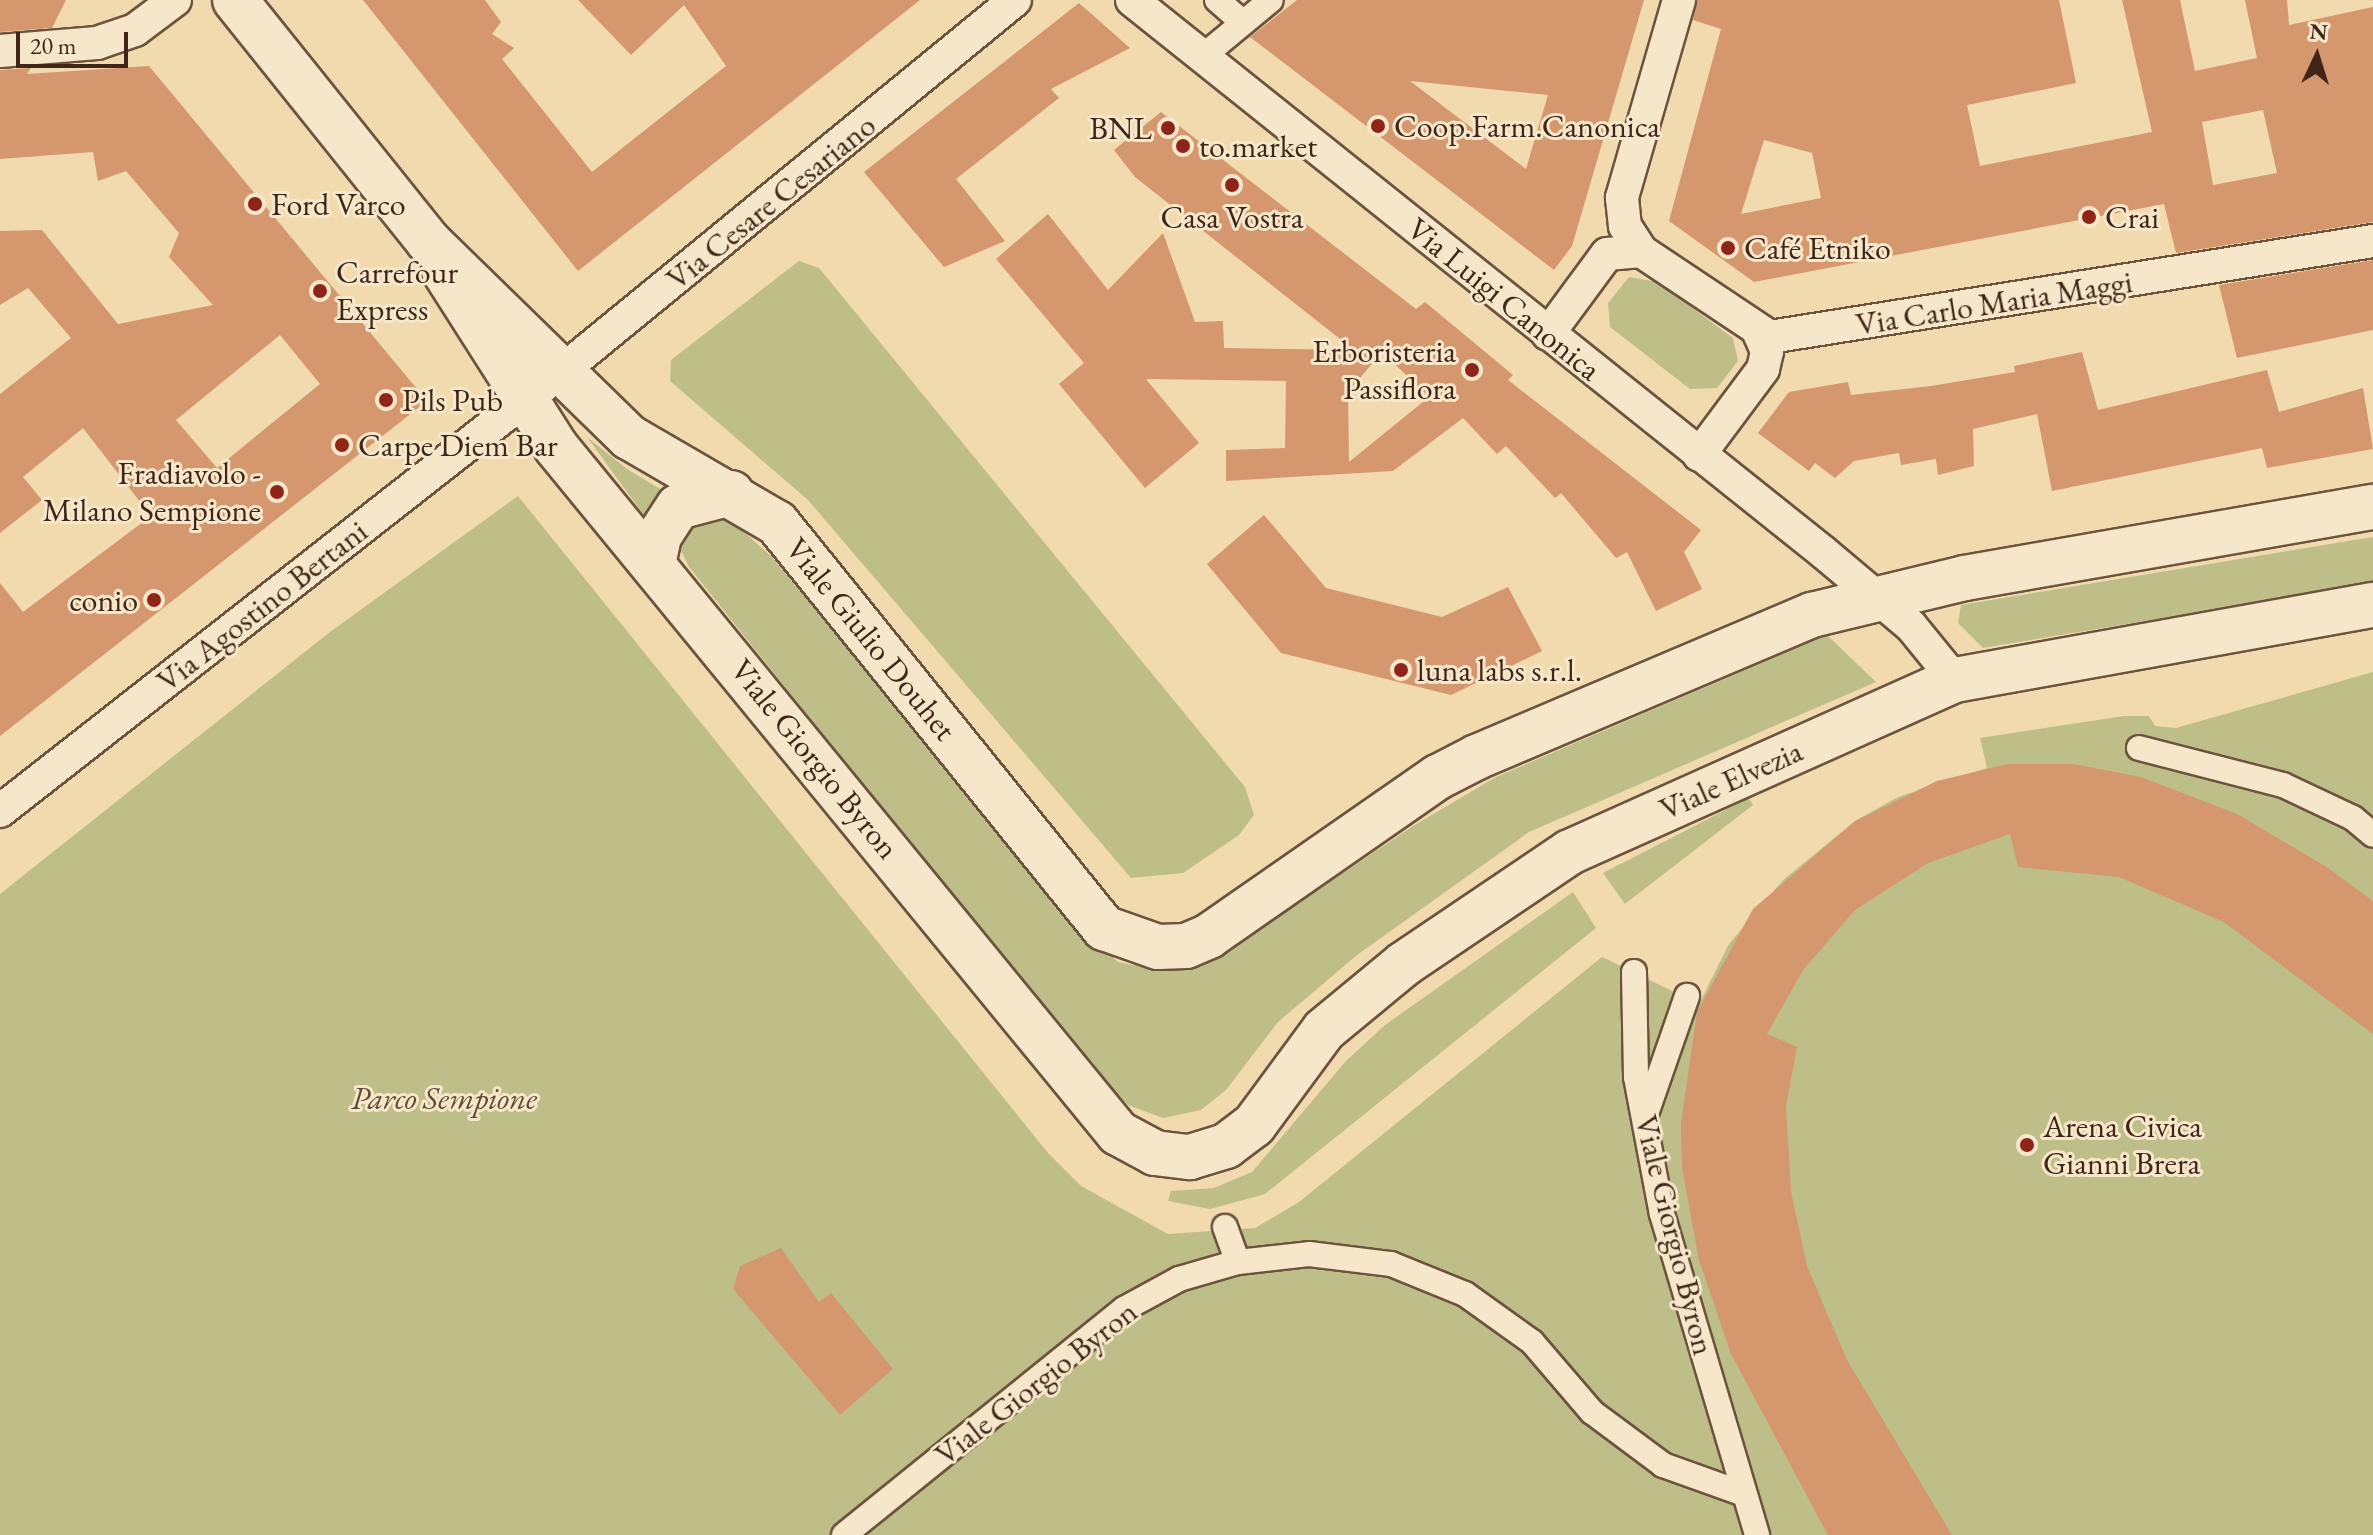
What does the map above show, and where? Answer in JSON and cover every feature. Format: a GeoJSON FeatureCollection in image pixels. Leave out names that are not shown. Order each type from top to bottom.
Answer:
{"type":"FeatureCollection","features":[{"type":"Feature","properties":{"kind":"main road"},"geometry":{"type":"LineString","coordinates":[[235,0],[428,241]]}},
{"type":"Feature","properties":{"kind":"main road","name":"Viale Giulio Douhet"},"geometry":{"type":"LineString","coordinates":[[428,241],[629,437],[731,493],[777,523],[1104,928],[1145,944],[1186,946],[1209,936],[1438,777],[1477,757],[1812,615],[1876,598]]}},
{"type":"Feature","properties":{"kind":"main road","name":"Viale Giorgio Byron"},"geometry":{"type":"LineString","coordinates":[[428,241],[524,400],[1118,1133],[1155,1153],[1190,1157]]}},
{"type":"Feature","properties":{"kind":"main road"},"geometry":{"type":"LineString","coordinates":[[654,560],[659,536],[678,507],[731,493]]}},
{"type":"Feature","properties":{"kind":"main road"},"geometry":{"type":"LineString","coordinates":[[1876,598],[2373,507]]}},
{"type":"Feature","properties":{"kind":"main road","name":"Viale Elvezia"},"geometry":{"type":"LineString","coordinates":[[1190,1157],[1226,1146],[1254,1125],[1324,1030],[1404,964],[1546,867],[1955,680],[2373,605]]}},
{"type":"Feature","properties":{"kind":"street"},"geometry":{"type":"LineString","coordinates":[[0,51],[97,43],[135,30],[175,0]]}},
{"type":"Feature","properties":{"kind":"street","name":"Via Cesare Cesariano"},"geometry":{"type":"LineString","coordinates":[[524,400],[1015,0]]}},
{"type":"Feature","properties":{"kind":"street","name":"Via Luigi Canonica"},"geometry":{"type":"LineString","coordinates":[[1132,0],[1911,626],[1955,680]]}},
{"type":"Feature","properties":{"kind":"street"},"geometry":{"type":"LineString","coordinates":[[1217,0],[1242,22]]}},
{"type":"Feature","properties":{"kind":"street"},"geometry":{"type":"LineString","coordinates":[[1202,57],[1271,0]]}},
{"type":"Feature","properties":{"kind":"street"},"geometry":{"type":"LineString","coordinates":[[1679,0],[1622,198],[1629,237],[1641,251],[1759,333],[1767,351],[1763,369],[1699,455]]}},
{"type":"Feature","properties":{"kind":"street","name":"Via Carlo Maria Maggi"},"geometry":{"type":"LineString","coordinates":[[1759,333],[1786,337],[2373,241]]}},
{"type":"Feature","properties":{"kind":"street"},"geometry":{"type":"LineString","coordinates":[[1548,334],[1607,254],[1623,248],[1641,251]]}},
{"type":"Feature","properties":{"kind":"street","name":"Via Agostino Bertani"},"geometry":{"type":"LineString","coordinates":[[0,811],[524,400]]}},
{"type":"Feature","properties":{"kind":"street"},"geometry":{"type":"LineString","coordinates":[[2139,748],[2283,785],[2353,818],[2373,835]]}},
{"type":"Feature","properties":{"kind":"street","name":"Viale Giorgio Byron"},"geometry":{"type":"LineString","coordinates":[[1634,972],[1631,1033],[1662,1214],[1757,1535]]}},
{"type":"Feature","properties":{"kind":"street"},"geometry":{"type":"LineString","coordinates":[[1645,1117],[1687,996]]}},
{"type":"Feature","properties":{"kind":"street"},"geometry":{"type":"LineString","coordinates":[[1225,1227],[1238,1262]]}},
{"type":"Feature","properties":{"kind":"street","name":"Viale Giorgio Byron"},"geometry":{"type":"LineString","coordinates":[[844,1535],[1124,1309],[1179,1279],[1238,1262],[1309,1254],[1391,1264],[1465,1294],[1532,1342],[1592,1412],[1663,1465],[1744,1494]]}},
{"type":"Feature","properties":{"kind":"green space"},"geometry":{"type":"Polygon","coordinates":[[[799,261],[819,268],[1245,787],[1254,815],[1239,835],[1183,873],[1131,878],[808,500],[670,381],[671,360],[799,261]]]}},
{"type":"Feature","properties":{"kind":"green space"},"geometry":{"type":"Polygon","coordinates":[[[1629,277],[1657,282],[1733,338],[1738,361],[1717,388],[1690,389],[1610,327],[1608,303],[1629,277]]]}},
{"type":"Feature","properties":{"kind":"green space"},"geometry":{"type":"Polygon","coordinates":[[[587,437],[627,469],[672,496],[646,518],[587,437]]]}},
{"type":"Feature","properties":{"kind":"green space","name":"Parco Sempione"},"geometry":{"type":"Polygon","coordinates":[[[518,496],[1048,1153],[1081,1186],[1168,1234],[1255,1228],[1299,1202],[1602,957],[1699,1004],[1729,944],[1783,880],[1855,821],[1898,797],[1987,768],[1980,738],[2124,716],[2149,716],[2155,726],[2176,728],[2373,672],[2373,1535],[0,1535],[0,894],[330,632],[518,496]]]}},
{"type":"Feature","properties":{"kind":"green space"},"geometry":{"type":"Polygon","coordinates":[[[700,515],[727,517],[772,557],[1085,934],[1118,962],[1156,970],[1211,962],[1413,826],[1496,777],[1827,635],[1876,682],[1529,832],[1357,955],[1278,1022],[1226,1090],[1201,1110],[1163,1118],[1128,1105],[1079,1054],[689,567],[678,544],[700,515]]]}},
{"type":"Feature","properties":{"kind":"green space"},"geometry":{"type":"Polygon","coordinates":[[[2373,537],[2373,583],[1983,648],[1958,623],[1961,605],[2373,537]]]}},
{"type":"Feature","properties":{"kind":"green space"},"geometry":{"type":"Polygon","coordinates":[[[1749,798],[1753,805],[1625,904],[1603,873],[1749,798]]]}},
{"type":"Feature","properties":{"kind":"green space"},"geometry":{"type":"Polygon","coordinates":[[[1573,892],[1596,928],[1265,1194],[1210,1209],[1168,1201],[1171,1191],[1214,1188],[1252,1172],[1346,1061],[1385,1025],[1573,892]]]}},
{"type":"Feature","properties":{"kind":"building"},"geometry":{"type":"Polygon","coordinates":[[[0,0],[66,0],[52,28],[0,32],[0,0]]]}},
{"type":"Feature","properties":{"kind":"building"},"geometry":{"type":"Polygon","coordinates":[[[363,0],[485,0],[501,22],[492,34],[514,48],[502,59],[592,172],[726,66],[684,5],[631,55],[578,0],[920,0],[578,271],[363,0]]]}},
{"type":"Feature","properties":{"kind":"building"},"geometry":{"type":"Polygon","coordinates":[[[1297,0],[1644,0],[1572,246],[1554,270],[1250,37],[1297,0]],[[1410,81],[1526,169],[1548,95],[1410,81]]]}},
{"type":"Feature","properties":{"kind":"building"},"geometry":{"type":"Polygon","coordinates":[[[1697,0],[2059,0],[2076,83],[1967,105],[1980,166],[2152,132],[2122,0],[2180,0],[2195,71],[2257,58],[2245,0],[2287,0],[2289,25],[2373,7],[2373,222],[2176,253],[2164,204],[1754,282],[1669,221],[1721,29],[1693,20],[1697,0]],[[2263,110],[2202,122],[2213,185],[2277,173],[2263,110]],[[1764,140],[1741,214],[1821,198],[1812,153],[1764,140]]]}},
{"type":"Feature","properties":{"kind":"building"},"geometry":{"type":"Polygon","coordinates":[[[1079,3],[1130,48],[1051,89],[1059,98],[956,179],[1005,241],[944,267],[864,172],[1079,3]]]}},
{"type":"Feature","properties":{"kind":"building"},"geometry":{"type":"Polygon","coordinates":[[[149,66],[427,401],[0,736],[0,583],[23,612],[151,516],[83,428],[23,477],[42,500],[0,533],[0,394],[71,338],[28,288],[0,305],[0,231],[42,230],[118,324],[213,305],[169,257],[179,233],[126,171],[98,181],[93,152],[0,159],[0,70],[31,68],[27,74],[149,66]],[[280,335],[176,420],[217,468],[320,384],[280,335]]]}},
{"type":"Feature","properties":{"kind":"building"},"geometry":{"type":"Polygon","coordinates":[[[1161,112],[1416,309],[1425,302],[1513,375],[1508,380],[1701,530],[1684,552],[1702,589],[1656,611],[1627,552],[1616,558],[1561,493],[1555,498],[1506,446],[1497,454],[1463,418],[1393,471],[1226,481],[1226,450],[1285,448],[1286,381],[1146,379],[1199,443],[1145,488],[1059,384],[1084,363],[996,259],[1048,214],[1108,290],[1163,233],[1195,322],[1223,321],[1224,348],[1354,350],[1135,177],[1114,150],[1161,112]],[[1382,352],[1348,392],[1349,462],[1429,397],[1382,352]]]}},
{"type":"Feature","properties":{"kind":"building"},"geometry":{"type":"Polygon","coordinates":[[[2373,260],[2373,330],[2237,358],[2219,285],[2373,260]]]}},
{"type":"Feature","properties":{"kind":"building"},"geometry":{"type":"Polygon","coordinates":[[[2082,352],[2098,410],[2267,370],[2279,412],[2363,388],[2373,449],[2267,468],[2262,448],[2052,491],[2037,414],[1973,429],[1974,466],[1938,475],[1936,459],[1901,465],[1899,453],[1854,461],[1835,478],[1815,463],[1809,471],[1758,433],[1789,392],[1848,382],[1851,395],[1931,386],[2015,372],[2014,366],[2082,352]]]}},
{"type":"Feature","properties":{"kind":"building"},"geometry":{"type":"Polygon","coordinates":[[[1264,515],[1326,588],[1442,617],[1508,587],[1542,651],[1451,695],[1281,653],[1207,564],[1264,515]]]}},
{"type":"Feature","properties":{"kind":"building"},"geometry":{"type":"Polygon","coordinates":[[[2008,764],[2073,764],[2141,777],[2237,814],[2325,866],[2373,901],[2373,1034],[2224,922],[2119,877],[2018,867],[2010,834],[1928,863],[1855,910],[1803,970],[1767,1034],[1797,1047],[1786,1106],[1791,1192],[1807,1266],[1847,1360],[1952,1535],[1828,1535],[1731,1354],[1699,1260],[1682,1168],[1681,1123],[1697,1012],[1753,909],[1855,821],[1937,781],[2008,764]]]}},
{"type":"Feature","properties":{"kind":"building"},"geometry":{"type":"Polygon","coordinates":[[[781,1248],[819,1302],[831,1293],[893,1369],[840,1415],[733,1289],[740,1266],[781,1248]]]}},
{"type":"Feature","properties":{"kind":"place","name":"Coop.Farm.Canonica"},"geometry":{"type":"Point","coordinates":[1378,126]}},
{"type":"Feature","properties":{"kind":"place","name":"BNL"},"geometry":{"type":"Point","coordinates":[1168,128]}},
{"type":"Feature","properties":{"kind":"place","name":"to.market"},"geometry":{"type":"Point","coordinates":[1183,146]}},
{"type":"Feature","properties":{"kind":"place","name":"Casa Vostra"},"geometry":{"type":"Point","coordinates":[1232,185]}},
{"type":"Feature","properties":{"kind":"place","name":"Ford Varco"},"geometry":{"type":"Point","coordinates":[255,204]}},
{"type":"Feature","properties":{"kind":"place","name":"Crai"},"geometry":{"type":"Point","coordinates":[2089,217]}},
{"type":"Feature","properties":{"kind":"place","name":"Café Etniko"},"geometry":{"type":"Point","coordinates":[1728,248]}},
{"type":"Feature","properties":{"kind":"place","name":"Carrefour Express"},"geometry":{"type":"Point","coordinates":[320,291]}},
{"type":"Feature","properties":{"kind":"place","name":"Erboristeria Passiflora"},"geometry":{"type":"Point","coordinates":[1472,370]}},
{"type":"Feature","properties":{"kind":"place","name":"Pils Pub"},"geometry":{"type":"Point","coordinates":[386,400]}},
{"type":"Feature","properties":{"kind":"place","name":"Carpe Diem Bar"},"geometry":{"type":"Point","coordinates":[342,445]}},
{"type":"Feature","properties":{"kind":"place","name":"Fradiavolo - Milano Sempione"},"geometry":{"type":"Point","coordinates":[277,492]}},
{"type":"Feature","properties":{"kind":"place","name":"conio"},"geometry":{"type":"Point","coordinates":[154,600]}},
{"type":"Feature","properties":{"kind":"place","name":"luna labs s.r.l."},"geometry":{"type":"Point","coordinates":[1401,670]}},
{"type":"Feature","properties":{"kind":"place","name":"Arena Civica Gianni Brera"},"geometry":{"type":"Point","coordinates":[2027,1145]}}]}
